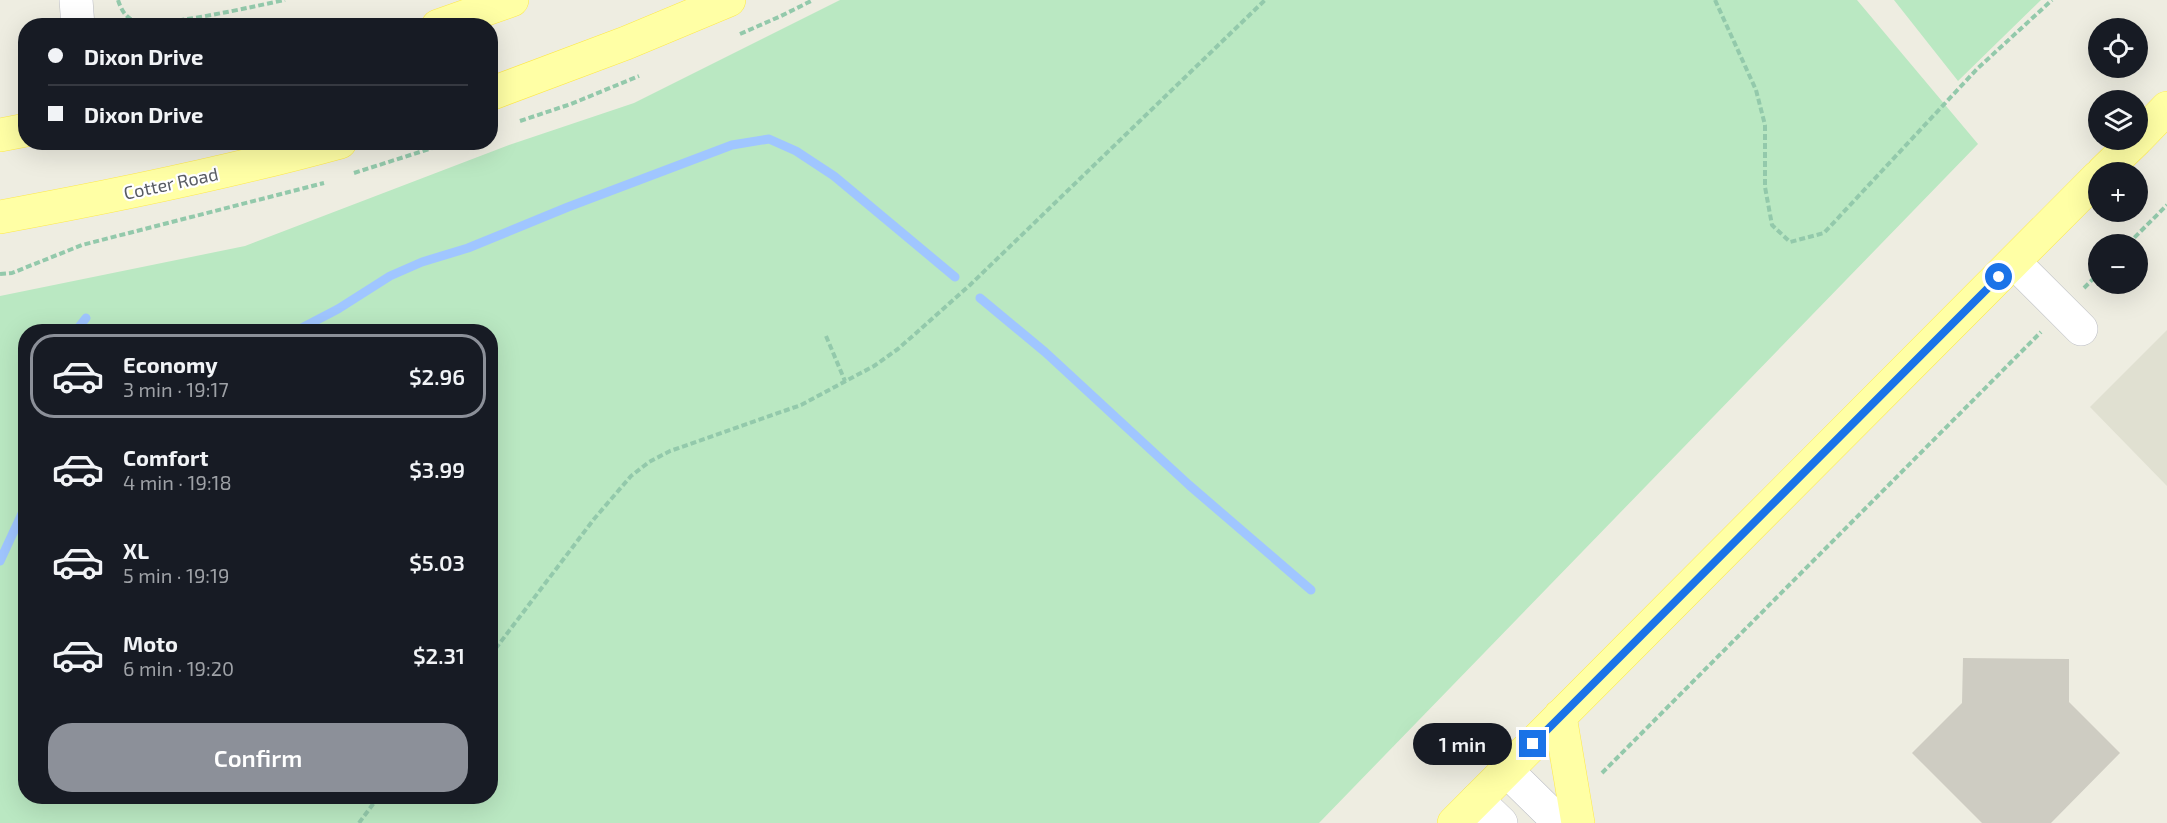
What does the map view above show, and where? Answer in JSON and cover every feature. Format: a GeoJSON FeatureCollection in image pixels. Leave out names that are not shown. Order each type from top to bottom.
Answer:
{"type":"FeatureCollection","features":[{"type":"Feature","properties":{"kind":"main road"},"geometry":{"type":"LineString","coordinates":[[461,18],[512,0]]}},
{"type":"Feature","properties":{"kind":"main road"},"geometry":{"type":"LineString","coordinates":[[498,90],[626,43],[729,0]]}},
{"type":"Feature","properties":{"kind":"main road"},"geometry":{"type":"LineString","coordinates":[[2148,128],[2167,108]]}},
{"type":"Feature","properties":{"kind":"main road"},"geometry":{"type":"LineString","coordinates":[[0,135],[18,132]]}},
{"type":"Feature","properties":{"kind":"main road","name":"Cotter Road"},"geometry":{"type":"LineString","coordinates":[[0,217],[129,194],[310,150]]}},
{"type":"Feature","properties":{"kind":"main road"},"geometry":{"type":"LineString","coordinates":[[2113,162],[2126,150]]}},
{"type":"Feature","properties":{"kind":"main road"},"geometry":{"type":"LineString","coordinates":[[1454,823],[2088,187]]}},
{"type":"Feature","properties":{"kind":"main road"},"geometry":{"type":"LineString","coordinates":[[1560,716],[1571,816]]}},
{"type":"Feature","properties":{"kind":"street"},"geometry":{"type":"LineString","coordinates":[[76,0],[77,18]]}},
{"type":"Feature","properties":{"kind":"street"},"geometry":{"type":"LineString","coordinates":[[2014,262],[2072,319]]}},
{"type":"Feature","properties":{"kind":"street"},"geometry":{"type":"LineString","coordinates":[[1507,771],[1571,816]]}},
{"type":"Feature","properties":{"kind":"street"},"geometry":{"type":"LineString","coordinates":[[1478,800],[1501,823]]}},
{"type":"Feature","properties":{"kind":"path"},"geometry":{"type":"LineString","coordinates":[[118,0],[129,18]]}},
{"type":"Feature","properties":{"kind":"path"},"geometry":{"type":"LineString","coordinates":[[190,18],[285,0]]}},
{"type":"Feature","properties":{"kind":"path"},"geometry":{"type":"LineString","coordinates":[[498,646],[614,494],[640,469],[670,451],[801,405],[874,366],[929,322],[1265,0]]}},
{"type":"Feature","properties":{"kind":"path"},"geometry":{"type":"LineString","coordinates":[[1715,0],[1756,90],[1764,125],[1765,187],[1772,225],[1790,242],[1824,233],[1977,69],[2052,0]]}},
{"type":"Feature","properties":{"kind":"path"},"geometry":{"type":"LineString","coordinates":[[350,174],[426,150]]}},
{"type":"Feature","properties":{"kind":"path"},"geometry":{"type":"LineString","coordinates":[[0,274],[12,273],[82,245],[328,182]]}},
{"type":"Feature","properties":{"kind":"path"},"geometry":{"type":"LineString","coordinates":[[2138,234],[2167,205]]}},
{"type":"Feature","properties":{"kind":"path"},"geometry":{"type":"LineString","coordinates":[[1571,816],[2072,319],[2088,291]]}},
{"type":"Feature","properties":{"kind":"path"},"geometry":{"type":"LineString","coordinates":[[826,336],[845,381]]}},
{"type":"Feature","properties":{"kind":"path"},"geometry":{"type":"LineString","coordinates":[[359,823],[373,804]]}},
{"type":"Feature","properties":{"kind":"shaded area"},"geometry":{"type":"Polygon","coordinates":[[[2167,330],[2167,486],[2090,407],[2167,330]]]}},
{"type":"Feature","properties":{"kind":"green space"},"geometry":{"type":"Polygon","coordinates":[[[840,0],[1857,0],[1978,144],[1319,823],[0,823],[0,296],[245,246],[509,145],[634,103],[840,0]]]}},
{"type":"Feature","properties":{"kind":"green space"},"geometry":{"type":"Polygon","coordinates":[[[1894,0],[2041,0],[1958,81],[1894,0]]]}},
{"type":"Feature","properties":{"kind":"building"},"geometry":{"type":"Polygon","coordinates":[[[1963,658],[2069,659],[2069,702],[2120,753],[2051,823],[1982,823],[1912,753],[1962,703],[1963,658]]]}},
{"type":"Feature","properties":{"kind":"waterway"},"geometry":{"type":"LineString","coordinates":[[309,324],[390,276],[422,262],[468,248],[568,207],[732,145],[769,139],[796,151],[834,176],[955,277]]}},
{"type":"Feature","properties":{"kind":"waterway"},"geometry":{"type":"LineString","coordinates":[[980,298],[1045,352],[1189,485],[1311,590]]}},
{"type":"Feature","properties":{"kind":"waterway"},"geometry":{"type":"LineString","coordinates":[[81,324],[86,318]]}},
{"type":"Feature","properties":{"kind":"waterway"},"geometry":{"type":"LineString","coordinates":[[0,561],[18,522]]}},
{"type":"Feature","properties":{"kind":"route"},"geometry":{"type":"LineString","coordinates":[[1533,744],[1999,277]]}}]}
